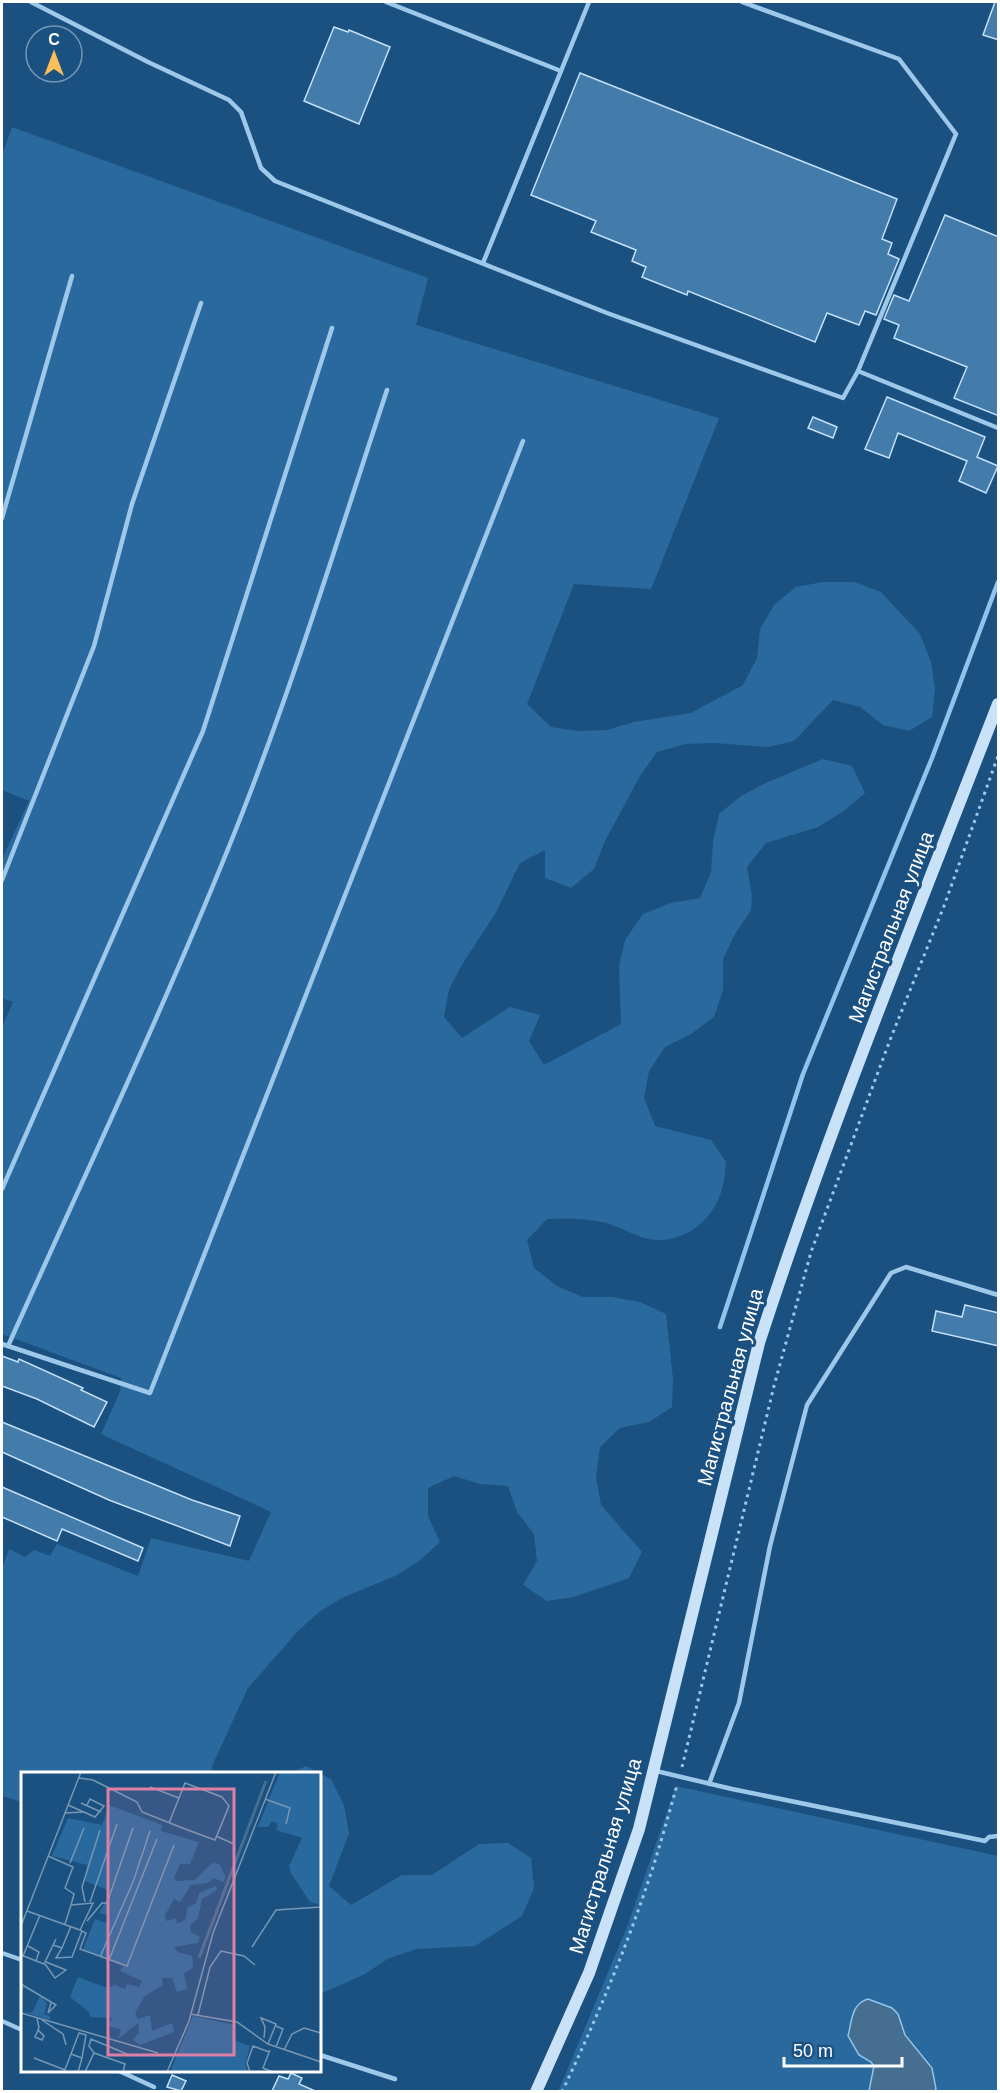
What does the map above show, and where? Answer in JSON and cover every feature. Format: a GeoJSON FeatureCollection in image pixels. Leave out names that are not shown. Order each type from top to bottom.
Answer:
{"type":"FeatureCollection","features":[{"type":"Feature","properties":{"kind":"main road","name":"Магистральная улица"},"geometry":{"type":"LineString","coordinates":[[536,2091],[589,1972],[639,1829],[759,1343],[831,1137],[999,704]]}},
{"type":"Feature","properties":{"kind":"lane"},"geometry":{"type":"LineString","coordinates":[[31,2],[148,62],[229,100],[241,112],[249,130],[257,160],[270,178],[607,313],[843,398],[858,370],[956,134],[899,59],[742,2]]}},
{"type":"Feature","properties":{"kind":"lane"},"geometry":{"type":"LineString","coordinates":[[386,2],[561,71]]}},
{"type":"Feature","properties":{"kind":"lane"},"geometry":{"type":"LineString","coordinates":[[483,263],[589,2]]}},
{"type":"Feature","properties":{"kind":"lane"},"geometry":{"type":"LineString","coordinates":[[2,518],[72,276]]}},
{"type":"Feature","properties":{"kind":"lane"},"geometry":{"type":"LineString","coordinates":[[2,880],[94,645],[132,504],[201,303]]}},
{"type":"Feature","properties":{"kind":"lane"},"geometry":{"type":"LineString","coordinates":[[2,1190],[203,731],[332,328]]}},
{"type":"Feature","properties":{"kind":"lane"},"geometry":{"type":"LineString","coordinates":[[858,370],[999,428]]}},
{"type":"Feature","properties":{"kind":"lane"},"geometry":{"type":"LineString","coordinates":[[8,1346],[137,1060],[228,849],[296,666],[387,390]]}},
{"type":"Feature","properties":{"kind":"lane"},"geometry":{"type":"LineString","coordinates":[[2,1344],[150,1393],[523,441]]}},
{"type":"Feature","properties":{"kind":"lane"},"geometry":{"type":"LineString","coordinates":[[709,1784],[739,1702],[770,1546],[807,1405],[891,1273],[906,1267],[999,1295]]}},
{"type":"Feature","properties":{"kind":"lane"},"geometry":{"type":"LineString","coordinates":[[654,1770],[709,1784],[985,1841],[989,1837],[999,1836]]}},
{"type":"Feature","properties":{"kind":"lane"},"geometry":{"type":"LineString","coordinates":[[2,1953],[21,1960]]}},
{"type":"Feature","properties":{"kind":"lane"},"geometry":{"type":"LineString","coordinates":[[2,2021],[21,2030]]}},
{"type":"Feature","properties":{"kind":"lane"},"geometry":{"type":"LineString","coordinates":[[321,2055],[395,2079]]}},
{"type":"Feature","properties":{"kind":"lane"},"geometry":{"type":"LineString","coordinates":[[122,2072],[154,2086]]}},
{"type":"Feature","properties":{"kind":"path"},"geometry":{"type":"LineString","coordinates":[[562,2091],[624,1949],[648,1882],[680,1777],[774,1386],[812,1252],[850,1143],[944,906],[999,756]]}},
{"type":"Feature","properties":{"kind":"shaded area"},"geometry":{"type":"Polygon","coordinates":[[[12,127],[428,278],[416,325],[719,418],[651,589],[574,584],[527,704],[551,727],[578,731],[607,730],[634,722],[691,713],[743,685],[757,658],[760,629],[774,605],[796,587],[823,582],[854,582],[881,592],[920,634],[931,662],[935,689],[932,717],[909,731],[883,725],[860,707],[833,700],[794,741],[768,747],[714,743],[685,744],[657,752],[640,776],[605,841],[594,869],[571,888],[545,878],[545,850],[520,863],[495,914],[449,989],[444,1017],[462,1038],[510,1007],[540,1015],[529,1041],[544,1065],[621,1024],[619,966],[625,940],[643,914],[671,903],[700,898],[711,872],[713,841],[719,814],[741,796],[823,759],[852,766],[865,793],[844,811],[818,827],[766,843],[747,867],[752,896],[751,910],[735,934],[723,959],[723,990],[714,1017],[691,1034],[665,1047],[649,1071],[644,1098],[655,1126],[711,1140],[726,1162],[723,1186],[713,1209],[699,1225],[681,1236],[670,1239],[644,1238],[609,1224],[561,1218],[547,1219],[527,1240],[534,1268],[557,1286],[583,1297],[612,1297],[640,1302],[666,1314],[673,1379],[672,1407],[649,1422],[620,1428],[600,1447],[596,1477],[601,1505],[642,1552],[629,1578],[574,1597],[547,1601],[523,1585],[537,1561],[534,1534],[517,1512],[508,1486],[480,1484],[454,1476],[428,1488],[428,1516],[440,1542],[419,1561],[395,1576],[342,1598],[319,1612],[297,1632],[248,1688],[212,1766],[213,1772],[21,1772],[21,1802],[2,1796],[2,1569],[9,1549],[25,1557],[34,1550],[50,1556],[57,1544],[138,1576],[151,1538],[249,1561],[271,1512],[101,1434],[120,1392],[121,1378],[2,1334],[2,1027],[13,1002],[2,998],[2,859],[29,801],[2,790],[2,155],[12,127]]]}},
{"type":"Feature","properties":{"kind":"shaded area"},"geometry":{"type":"Polygon","coordinates":[[[306,1766],[318,1772],[293,1772],[306,1766]]]}},
{"type":"Feature","properties":{"kind":"shaded area"},"geometry":{"type":"Polygon","coordinates":[[[321,1774],[331,1779],[344,1805],[349,1833],[329,1886],[351,1905],[402,1875],[432,1875],[479,1844],[508,1843],[531,1858],[534,1888],[522,1916],[475,1946],[417,1949],[389,1958],[365,1974],[321,1994],[321,1774]]]}},
{"type":"Feature","properties":{"kind":"shaded area"},"geometry":{"type":"Polygon","coordinates":[[[676,1786],[998,1856],[998,2091],[558,2092],[627,1927],[676,1786]]]}},
{"type":"Feature","properties":{"kind":"shaded area"},"geometry":{"type":"Polygon","coordinates":[[[868,1999],[892,2008],[898,2014],[905,2035],[932,2068],[936,2089],[934,2091],[869,2091],[874,2066],[859,2055],[848,2036],[855,2009],[862,2001],[868,1999]]]}},
{"type":"Feature","properties":{"kind":"building"},"geometry":{"type":"Polygon","coordinates":[[[995,2],[999,2],[999,40],[983,35],[995,2]]]}},
{"type":"Feature","properties":{"kind":"building"},"geometry":{"type":"Polygon","coordinates":[[[334,27],[348,32],[349,30],[390,47],[359,124],[304,101],[334,27]]]}},
{"type":"Feature","properties":{"kind":"building"},"geometry":{"type":"Polygon","coordinates":[[[580,73],[897,199],[882,239],[892,243],[888,254],[899,259],[876,315],[865,311],[859,325],[827,313],[815,342],[688,291],[687,295],[642,277],[646,267],[632,261],[636,250],[591,232],[596,221],[531,195],[580,73]]]}},
{"type":"Feature","properties":{"kind":"building"},"geometry":{"type":"Polygon","coordinates":[[[945,215],[999,237],[999,416],[954,398],[967,367],[894,338],[899,325],[884,319],[894,295],[909,301],[945,215]]]}},
{"type":"Feature","properties":{"kind":"building"},"geometry":{"type":"Polygon","coordinates":[[[887,397],[985,437],[977,457],[998,466],[986,493],[959,481],[967,461],[898,433],[889,458],[865,449],[887,397]]]}},
{"type":"Feature","properties":{"kind":"building"},"geometry":{"type":"Polygon","coordinates":[[[813,417],[837,427],[833,438],[808,428],[813,417]]]}},
{"type":"Feature","properties":{"kind":"building"},"geometry":{"type":"Polygon","coordinates":[[[965,1305],[999,1313],[999,1346],[932,1331],[936,1311],[962,1317],[965,1305]]]}},
{"type":"Feature","properties":{"kind":"building"},"geometry":{"type":"Polygon","coordinates":[[[2,1356],[18,1362],[19,1359],[83,1388],[81,1390],[107,1402],[94,1427],[37,1399],[2,1386],[2,1356]]]}},
{"type":"Feature","properties":{"kind":"building"},"geometry":{"type":"Polygon","coordinates":[[[2,1422],[192,1500],[240,1516],[230,1546],[109,1500],[2,1452],[2,1422]]]}},
{"type":"Feature","properties":{"kind":"building"},"geometry":{"type":"Polygon","coordinates":[[[2,1487],[143,1548],[138,1561],[62,1529],[57,1541],[2,1517],[2,1487]]]}},
{"type":"Feature","properties":{"kind":"building"},"geometry":{"type":"Polygon","coordinates":[[[291,2073],[302,2078],[299,2084],[315,2091],[272,2091],[279,2076],[288,2079],[291,2073]]]}},
{"type":"Feature","properties":{"kind":"building"},"geometry":{"type":"Polygon","coordinates":[[[172,2075],[186,2081],[181,2091],[167,2087],[172,2075]]]}},
{"type":"Feature","properties":{"kind":"waterway"},"geometry":{"type":"LineString","coordinates":[[720,1327],[803,1074],[932,758],[998,582]]}}]}
